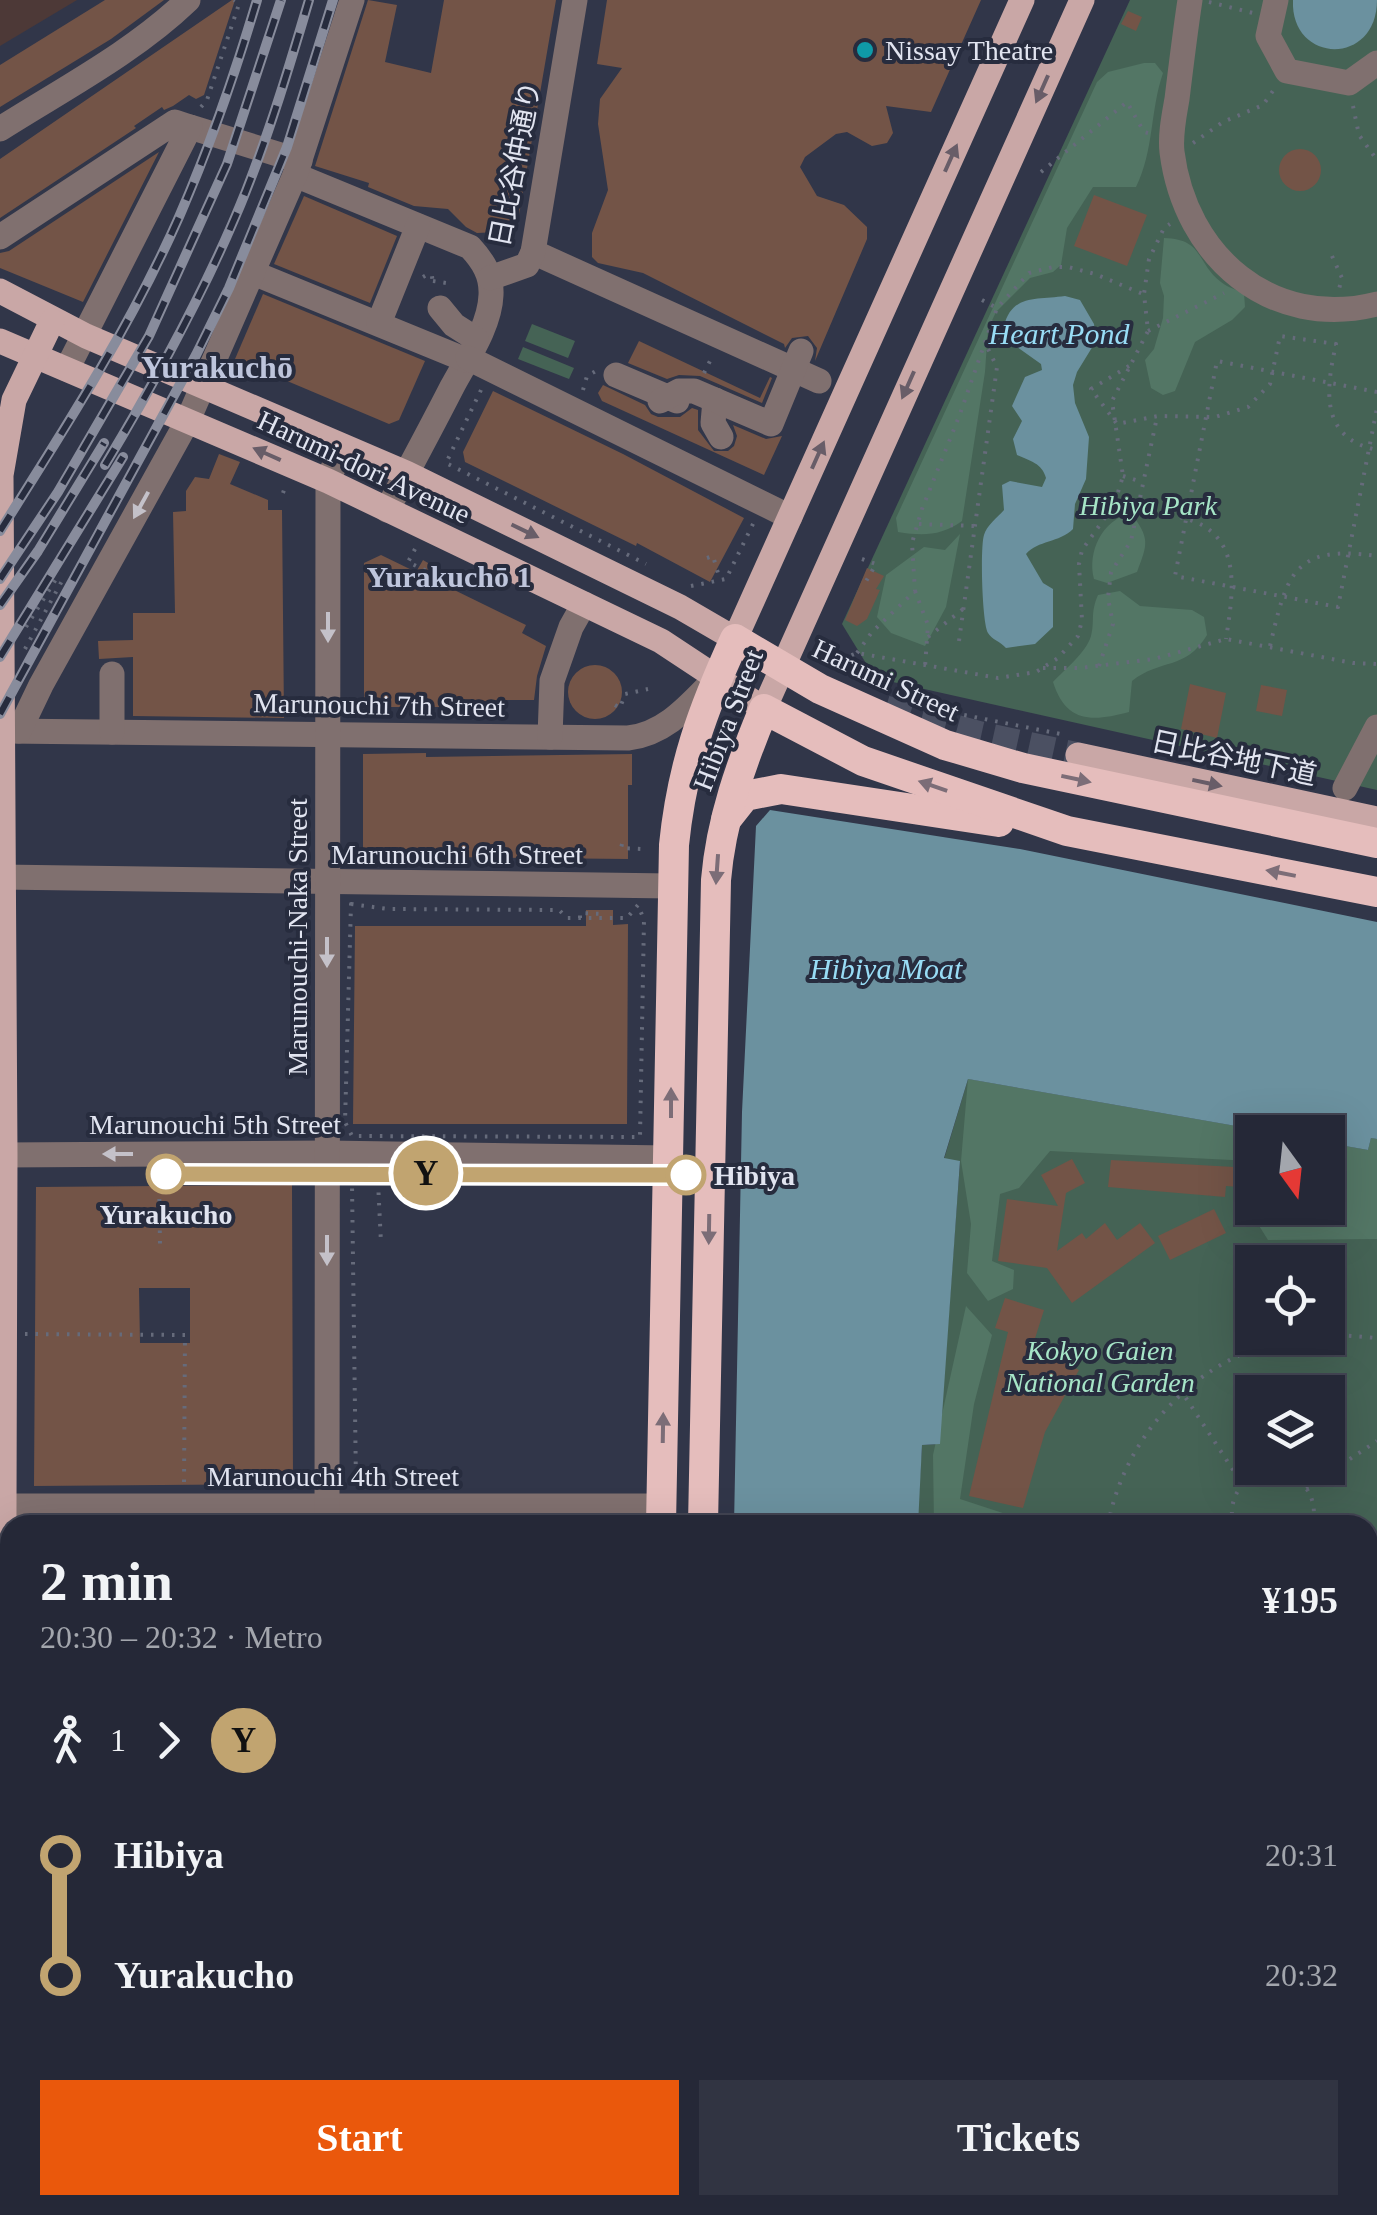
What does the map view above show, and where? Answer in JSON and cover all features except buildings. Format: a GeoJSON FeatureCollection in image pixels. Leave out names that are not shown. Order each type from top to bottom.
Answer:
{"type":"FeatureCollection","features":[{"type":"Feature","properties":{"kind":"highway","name":"Harumi Street"},"geometry":{"type":"LineString","coordinates":[[735,640],[820,689],[945,745],[1023,768],[1377,843]]}},
{"type":"Feature","properties":{"kind":"highway","name":"Hibiya Street"},"geometry":{"type":"LineString","coordinates":[[661,1515],[670,1158],[671,886],[686,767],[697,726],[735,640]]}},
{"type":"Feature","properties":{"kind":"highway","name":"Hibiya Street"},"geometry":{"type":"LineString","coordinates":[[704,1515],[716,880],[722,828],[764,709]]}},
{"type":"Feature","properties":{"kind":"highway"},"geometry":{"type":"LineString","coordinates":[[764,709],[863,761],[1067,831]]}},
{"type":"Feature","properties":{"kind":"highway"},"geometry":{"type":"LineString","coordinates":[[722,828],[745,796],[780,790],[1067,831],[1377,892]]}},
{"type":"Feature","properties":{"kind":"main road","name":"Hibiya Street"},"geometry":{"type":"LineString","coordinates":[[735,640],[1022,0]]}},
{"type":"Feature","properties":{"kind":"main road","name":"Hibiya Street"},"geometry":{"type":"LineString","coordinates":[[764,709],[1082,0]]}},
{"type":"Feature","properties":{"kind":"main road"},"geometry":{"type":"LineString","coordinates":[[0,291],[52,321]]}},
{"type":"Feature","properties":{"kind":"main road"},"geometry":{"type":"LineString","coordinates":[[0,311],[52,321]]}},
{"type":"Feature","properties":{"kind":"main road","name":"Harumi-dori Avenue"},"geometry":{"type":"LineString","coordinates":[[52,321],[406,473]]}},
{"type":"Feature","properties":{"kind":"main road"},"geometry":{"type":"LineString","coordinates":[[5,1515],[0,771],[10,731],[0,475],[14,400],[52,321]]}},
{"type":"Feature","properties":{"kind":"main road","name":"Harumi-dori Avenue"},"geometry":{"type":"LineString","coordinates":[[0,342],[328,482],[584,604]]}},
{"type":"Feature","properties":{"kind":"main road","name":"Harumi Street"},"geometry":{"type":"LineString","coordinates":[[406,473],[680,607],[735,640]]}},
{"type":"Feature","properties":{"kind":"main road"},"geometry":{"type":"LineString","coordinates":[[584,604],[660,641],[764,709]]}},
{"type":"Feature","properties":{"kind":"main road","name":"日比谷地下道"},"geometry":{"type":"LineString","coordinates":[[1078,755],[1377,819]]}},
{"type":"Feature","properties":{"kind":"street"},"geometry":{"type":"LineString","coordinates":[[0,129],[110,60],[188,0]]}},
{"type":"Feature","properties":{"kind":"street"},"geometry":{"type":"LineString","coordinates":[[10,731],[41,686],[188,420],[297,168],[352,0]]}},
{"type":"Feature","properties":{"kind":"street","name":"日比谷仲通り"},"geometry":{"type":"LineString","coordinates":[[387,510],[470,352],[491,298],[490,278],[527,265],[533,252],[576,0]]}},
{"type":"Feature","properties":{"kind":"street"},"geometry":{"type":"LineString","coordinates":[[1190,0],[1173,148],[1189,211],[1214,254],[1265,296],[1293,305],[1333,309],[1377,304]]}},
{"type":"Feature","properties":{"kind":"street"},"geometry":{"type":"LineString","coordinates":[[1274,9],[1268,36],[1287,71],[1349,82],[1377,63]]}},
{"type":"Feature","properties":{"kind":"street"},"geometry":{"type":"LineString","coordinates":[[0,237],[174,122],[297,168],[470,247],[490,278]]}},
{"type":"Feature","properties":{"kind":"street"},"geometry":{"type":"LineString","coordinates":[[67,369],[187,126]]}},
{"type":"Feature","properties":{"kind":"street"},"geometry":{"type":"LineString","coordinates":[[378,323],[418,226]]}},
{"type":"Feature","properties":{"kind":"street"},"geometry":{"type":"LineString","coordinates":[[533,252],[819,381]]}},
{"type":"Feature","properties":{"kind":"street"},"geometry":{"type":"LineString","coordinates":[[251,272],[378,323],[470,352],[790,517]]}},
{"type":"Feature","properties":{"kind":"street"},"geometry":{"type":"LineString","coordinates":[[443,295],[470,352]]}},
{"type":"Feature","properties":{"kind":"street"},"geometry":{"type":"LineString","coordinates":[[660,401],[679,391],[694,391],[771,424],[801,351]]}},
{"type":"Feature","properties":{"kind":"street"},"geometry":{"type":"LineString","coordinates":[[605,372],[778,445]]}},
{"type":"Feature","properties":{"kind":"street"},"geometry":{"type":"LineString","coordinates":[[715,400],[713,423],[721,437]]}},
{"type":"Feature","properties":{"kind":"street"},"geometry":{"type":"LineString","coordinates":[[328,482],[342,446]]}},
{"type":"Feature","properties":{"kind":"street","name":"Marunouchi-Naka Street"},"geometry":{"type":"LineString","coordinates":[[326,1515],[328,482]]}},
{"type":"Feature","properties":{"kind":"street"},"geometry":{"type":"LineString","coordinates":[[550,737],[553,704],[566,683],[562,658],[571,627],[584,604]]}},
{"type":"Feature","properties":{"kind":"street"},"geometry":{"type":"LineString","coordinates":[[112,674],[112,732]]}},
{"type":"Feature","properties":{"kind":"street","name":"Marunouchi 7th Street"},"geometry":{"type":"LineString","coordinates":[[10,731],[645,736],[676,716],[718,676]]}},
{"type":"Feature","properties":{"kind":"street"},"geometry":{"type":"LineString","coordinates":[[1345,788],[1377,727]]}},
{"type":"Feature","properties":{"kind":"street","name":"Marunouchi 6th Street"},"geometry":{"type":"LineString","coordinates":[[1,878],[671,886]]}},
{"type":"Feature","properties":{"kind":"street","name":"Marunouchi 5th Street"},"geometry":{"type":"LineString","coordinates":[[3,1155],[327,1153],[670,1158]]}},
{"type":"Feature","properties":{"kind":"street","name":"Marunouchi 4th Street"},"geometry":{"type":"LineString","coordinates":[[5,1506],[185,1506],[326,1515]]}},
{"type":"Feature","properties":{"kind":"path"},"geometry":{"type":"LineString","coordinates":[[187,126],[208,100],[239,4],[234,0]]}},
{"type":"Feature","properties":{"kind":"path"},"geometry":{"type":"LineString","coordinates":[[1199,0],[1274,9]]}},
{"type":"Feature","properties":{"kind":"path"},"geometry":{"type":"LineString","coordinates":[[1041,172],[1127,102],[1144,132],[1173,148],[1263,105],[1287,71]]}},
{"type":"Feature","properties":{"kind":"path"},"geometry":{"type":"LineString","coordinates":[[1349,82],[1359,135],[1377,160]]}},
{"type":"Feature","properties":{"kind":"path"},"geometry":{"type":"LineString","coordinates":[[1044,668],[1078,636],[1082,620],[1082,550],[1114,504],[1122,476],[1112,402],[1148,330],[1144,294],[1149,259],[1164,228],[1189,211]]}},
{"type":"Feature","properties":{"kind":"path"},"geometry":{"type":"LineString","coordinates":[[1332,256],[1342,278],[1333,309]]}},
{"type":"Feature","properties":{"kind":"path"},"geometry":{"type":"LineString","coordinates":[[925,667],[928,637],[915,591],[912,543],[997,308],[1030,274],[1053,267],[1095,274],[1144,294]]}},
{"type":"Feature","properties":{"kind":"path"},"geometry":{"type":"LineString","coordinates":[[428,274],[443,295]]}},
{"type":"Feature","properties":{"kind":"path"},"geometry":{"type":"LineString","coordinates":[[1148,330],[1246,282]]}},
{"type":"Feature","properties":{"kind":"path"},"geometry":{"type":"LineString","coordinates":[[982,300],[997,308]]}},
{"type":"Feature","properties":{"kind":"path"},"geometry":{"type":"LineString","coordinates":[[1117,424],[1158,416],[1234,414],[1248,407],[1270,384],[1280,336],[1336,344],[1328,382],[1332,415],[1348,436],[1377,450]]}},
{"type":"Feature","properties":{"kind":"path"},"geometry":{"type":"LineString","coordinates":[[959,642],[997,367],[985,343]]}},
{"type":"Feature","properties":{"kind":"path"},"geometry":{"type":"LineString","coordinates":[[1377,392],[1217,361],[1174,576],[1338,607],[1377,408]]}},
{"type":"Feature","properties":{"kind":"path"},"geometry":{"type":"LineString","coordinates":[[1117,424],[1091,390],[1130,365]]}},
{"type":"Feature","properties":{"kind":"path"},"geometry":{"type":"LineString","coordinates":[[584,399],[583,386],[605,372]]}},
{"type":"Feature","properties":{"kind":"path"},"geometry":{"type":"LineString","coordinates":[[485,381],[446,463],[657,569]]}},
{"type":"Feature","properties":{"kind":"path"},"geometry":{"type":"LineString","coordinates":[[1099,666],[1113,624],[1108,598],[1111,572],[1131,541],[1158,416]]}},
{"type":"Feature","properties":{"kind":"path"},"geometry":{"type":"LineString","coordinates":[[1122,476],[1142,482]]}},
{"type":"Feature","properties":{"kind":"path"},"geometry":{"type":"LineString","coordinates":[[1138,508],[1186,519],[1203,527],[1221,545],[1231,567],[1233,587],[1226,639]]}},
{"type":"Feature","properties":{"kind":"path"},"geometry":{"type":"LineString","coordinates":[[692,586],[726,579],[758,514]]}},
{"type":"Feature","properties":{"kind":"path"},"geometry":{"type":"LineString","coordinates":[[918,524],[974,526]]}},
{"type":"Feature","properties":{"kind":"path"},"geometry":{"type":"LineString","coordinates":[[415,549],[408,562],[429,572]]}},
{"type":"Feature","properties":{"kind":"path"},"geometry":{"type":"LineString","coordinates":[[1270,646],[1282,596],[1293,576],[1312,560],[1336,552],[1377,556]]}},
{"type":"Feature","properties":{"kind":"path"},"geometry":{"type":"LineString","coordinates":[[707,558],[713,556],[720,581]]}},
{"type":"Feature","properties":{"kind":"path"},"geometry":{"type":"LineString","coordinates":[[862,559],[876,564],[865,583]]}},
{"type":"Feature","properties":{"kind":"path"},"geometry":{"type":"LineString","coordinates":[[18,663],[60,577],[19,638]]}},
{"type":"Feature","properties":{"kind":"path"},"geometry":{"type":"LineString","coordinates":[[857,654],[872,632],[915,591]]}},
{"type":"Feature","properties":{"kind":"path"},"geometry":{"type":"LineString","coordinates":[[928,637],[963,610]]}},
{"type":"Feature","properties":{"kind":"path"},"geometry":{"type":"LineString","coordinates":[[832,663],[857,654],[998,678],[1044,668],[1154,660],[1226,639],[1377,664]]}},
{"type":"Feature","properties":{"kind":"path"},"geometry":{"type":"LineString","coordinates":[[616,705],[620,708],[624,694],[648,689]]}},
{"type":"Feature","properties":{"kind":"path"},"geometry":{"type":"LineString","coordinates":[[622,844],[621,848],[641,848]]}},
{"type":"Feature","properties":{"kind":"path"},"geometry":{"type":"LineString","coordinates":[[345,1122],[352,1136],[640,1138],[644,920],[638,905],[627,918],[566,918],[559,910],[388,909],[351,904]]}},
{"type":"Feature","properties":{"kind":"path"},"geometry":{"type":"LineString","coordinates":[[580,918],[580,913],[606,914]]}},
{"type":"Feature","properties":{"kind":"path"},"geometry":{"type":"LineString","coordinates":[[159,1178],[160,1244]]}},
{"type":"Feature","properties":{"kind":"path"},"geometry":{"type":"LineString","coordinates":[[354,1179],[356,1486]]}},
{"type":"Feature","properties":{"kind":"path"},"geometry":{"type":"LineString","coordinates":[[378,1180],[381,1242]]}},
{"type":"Feature","properties":{"kind":"path"},"geometry":{"type":"LineString","coordinates":[[24,1334],[185,1336],[185,1506]]}},
{"type":"Feature","properties":{"kind":"path"},"geometry":{"type":"LineString","coordinates":[[1345,1335],[1377,1338]]}},
{"type":"Feature","properties":{"kind":"path"},"geometry":{"type":"LineString","coordinates":[[1111,1515],[1126,1469],[1154,1421],[1195,1381],[1248,1355]]}},
{"type":"Feature","properties":{"kind":"path"},"geometry":{"type":"LineString","coordinates":[[1182,1391],[1235,1474]]}},
{"type":"Feature","properties":{"kind":"path"},"geometry":{"type":"LineString","coordinates":[[1306,1488],[1377,1442]]}},
{"type":"Feature","properties":{"kind":"path"},"geometry":{"type":"LineString","coordinates":[[1232,1515],[1242,1485]]}},
{"type":"Feature","properties":{"kind":"path"},"geometry":{"type":"LineString","coordinates":[[1302,1485],[1314,1506],[1314,1515]]}},
{"type":"Feature","properties":{"kind":"shaded area"},"geometry":{"type":"Polygon","coordinates":[[[0,0],[77,0],[0,46],[0,0]]]}},
{"type":"Feature","properties":{"kind":"green space","name":"Hibiya Park"},"geometry":{"type":"Polygon","coordinates":[[[1130,0],[1377,0],[1377,790],[875,678],[842,624],[1130,0]]]}},
{"type":"Feature","properties":{"kind":"green space"},"geometry":{"type":"Polygon","coordinates":[[[1155,63],[1163,73],[1146,159],[1136,187],[1093,187],[1067,228],[1061,265],[1053,272],[1030,278],[996,312],[988,329],[962,521],[931,534],[898,532],[896,518],[1097,82],[1108,72],[1155,63]]]}},
{"type":"Feature","properties":{"kind":"green space"},"geometry":{"type":"Polygon","coordinates":[[[1164,238],[1193,247],[1213,275],[1244,293],[1245,307],[1232,320],[1195,342],[1175,391],[1163,395],[1151,388],[1145,360],[1154,349],[1163,318],[1160,283],[1164,238]]]}},
{"type":"Feature","properties":{"kind":"green space"},"geometry":{"type":"Polygon","coordinates":[[[532,324],[575,341],[568,358],[525,341],[532,324]]]}},
{"type":"Feature","properties":{"kind":"green space"},"geometry":{"type":"Polygon","coordinates":[[[523,347],[574,368],[569,379],[518,359],[523,347]]]}},
{"type":"Feature","properties":{"kind":"green space"},"geometry":{"type":"Polygon","coordinates":[[[1131,513],[1145,541],[1137,572],[1107,583],[1094,579],[1093,558],[1099,538],[1112,522],[1131,513]]]}},
{"type":"Feature","properties":{"kind":"green space"},"geometry":{"type":"Polygon","coordinates":[[[960,534],[946,607],[925,646],[891,633],[877,617],[886,575],[924,547],[945,550],[960,534]]]}},
{"type":"Feature","properties":{"kind":"green space"},"geometry":{"type":"Polygon","coordinates":[[[1120,591],[1140,606],[1192,610],[1204,617],[1207,635],[1190,654],[1132,681],[1129,712],[1082,716],[1065,705],[1053,682],[1088,642],[1098,595],[1120,591]]]}},
{"type":"Feature","properties":{"kind":"green space","name":"Kokyo Gaien National Garden"},"geometry":{"type":"Polygon","coordinates":[[[968,1079],[1235,1126],[1235,1225],[1345,1225],[1345,1146],[1368,1150],[1371,1138],[1377,1139],[1377,1515],[918,1515],[922,1445],[939,1444],[960,1162],[944,1159],[968,1079]]]}},
{"type":"Feature","properties":{"kind":"green space"},"geometry":{"type":"Polygon","coordinates":[[[968,1079],[1235,1126],[1235,1160],[1050,1151],[1019,1188],[1000,1194],[992,1261],[1014,1270],[1013,1289],[988,1301],[967,1273],[971,1224],[961,1161],[968,1079]]]}},
{"type":"Feature","properties":{"kind":"green space"},"geometry":{"type":"Polygon","coordinates":[[[1371,1138],[1377,1139],[1377,1239],[1268,1240],[1259,1225],[1345,1225],[1345,1146],[1368,1150],[1371,1138]]]}},
{"type":"Feature","properties":{"kind":"green space"},"geometry":{"type":"Polygon","coordinates":[[[966,1306],[992,1335],[974,1404],[960,1499],[1009,1515],[934,1515],[933,1455],[966,1306]]]}},
{"type":"Feature","properties":{"kind":"water"},"geometry":{"type":"Polygon","coordinates":[[[1293,0],[1377,0],[1373,22],[1363,37],[1350,46],[1334,49],[1318,46],[1305,36],[1296,21],[1293,0]]]}},
{"type":"Feature","properties":{"kind":"water","name":"Heart Pond"},"geometry":{"type":"Polygon","coordinates":[[[1065,296],[1080,300],[1094,324],[1096,341],[1073,385],[1075,403],[1089,437],[1086,479],[1075,504],[1073,529],[1026,554],[1043,583],[1053,589],[1053,627],[1035,644],[1006,648],[990,635],[986,626],[982,585],[984,535],[1004,510],[1002,485],[1010,481],[1042,487],[1046,478],[1038,466],[1017,455],[1013,439],[1022,421],[1012,406],[1025,377],[1042,370],[1041,364],[1010,342],[1004,326],[1013,308],[1027,300],[1065,296]]]}},
{"type":"Feature","properties":{"kind":"water","name":"Hibiya Moat"},"geometry":{"type":"Polygon","coordinates":[[[770,810],[1020,849],[1377,922],[1377,1139],[1371,1138],[1368,1150],[1345,1146],[1345,1115],[1235,1115],[1235,1126],[968,1079],[944,1158],[960,1161],[940,1444],[922,1445],[918,1515],[734,1515],[742,1112],[756,826],[770,810]]]}},
{"type":"Feature","properties":{"kind":"tunnel"},"geometry":{"type":"LineString","coordinates":[[886,708],[1078,755]]}},
{"type":"Feature","properties":{"kind":"railway"},"geometry":{"type":"LineString","coordinates":[[0,531],[96,377],[160,258],[212,137],[257,0]]}},
{"type":"Feature","properties":{"kind":"railway"},"geometry":{"type":"LineString","coordinates":[[0,579],[58,492],[149,336],[227,164],[281,0]]}},
{"type":"Feature","properties":{"kind":"railway"},"geometry":{"type":"LineString","coordinates":[[105,465],[181,331],[231,226],[272,120],[309,0]]}},
{"type":"Feature","properties":{"kind":"railway"},"geometry":{"type":"LineString","coordinates":[[0,714],[229,288],[287,147],[333,0]]}},
{"type":"Feature","properties":{"kind":"railway"},"geometry":{"type":"LineString","coordinates":[[0,605],[104,443]]}},
{"type":"Feature","properties":{"kind":"railway"},"geometry":{"type":"LineString","coordinates":[[0,657],[123,457]]}},
{"type":"Feature","properties":{"kind":"metro line","name":"Y"},"geometry":{"type":"LineString","coordinates":[[166,1174],[686,1175]]}},
{"type":"Feature","properties":{"kind":"place","name":"Nissay Theatre"},"geometry":{"type":"Point","coordinates":[865,50]}},
{"type":"Feature","properties":{"kind":"place","name":"Yurakucho"},"geometry":{"type":"Point","coordinates":[166,1174]}},
{"type":"Feature","properties":{"kind":"place","name":"Hibiya"},"geometry":{"type":"Point","coordinates":[686,1175]}},
{"type":"Feature","properties":{"kind":"district","name":"Yurakuchō"},"geometry":{"type":"Point","coordinates":[217,367]}},
{"type":"Feature","properties":{"kind":"district","name":"Yurakuchō 1"},"geometry":{"type":"Point","coordinates":[449,576]}}]}
